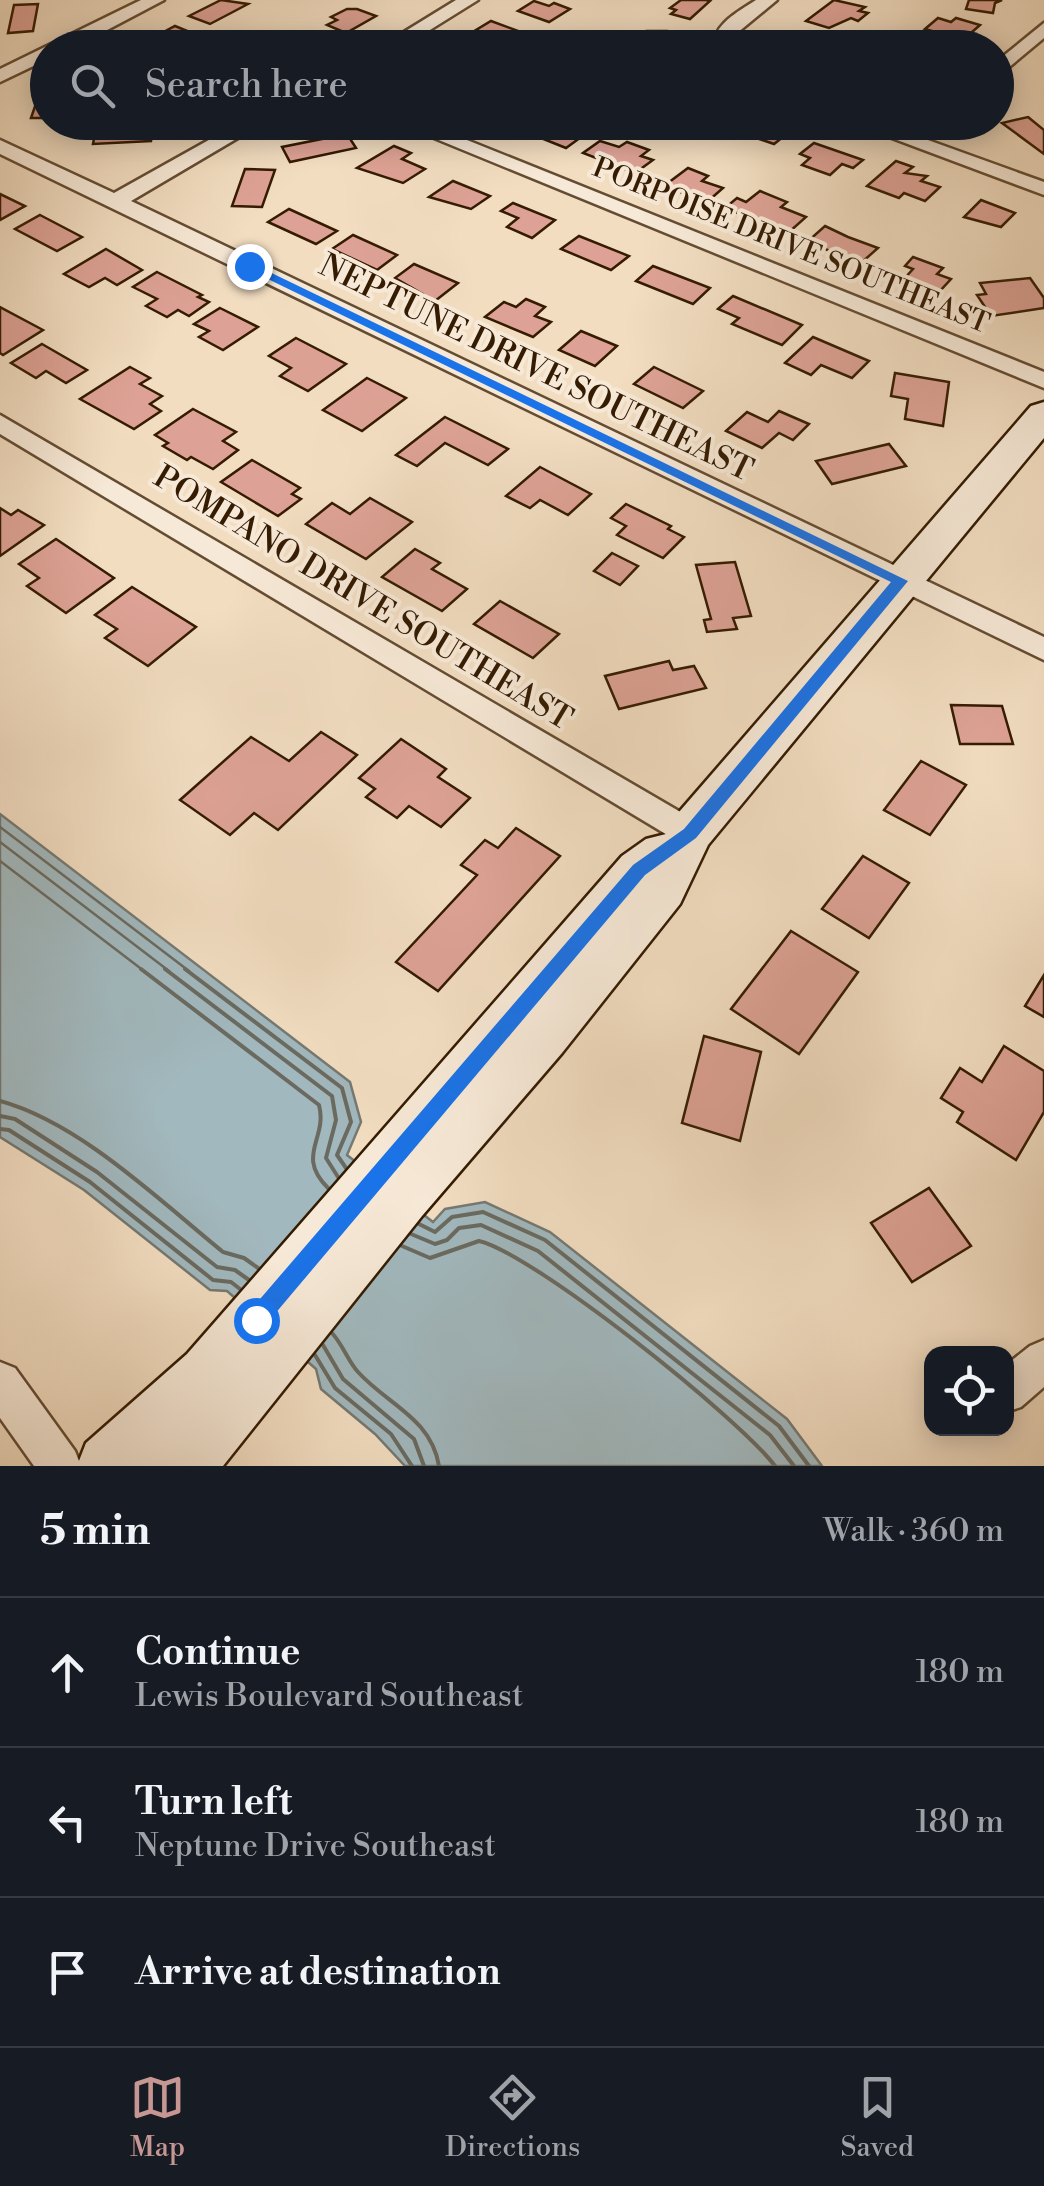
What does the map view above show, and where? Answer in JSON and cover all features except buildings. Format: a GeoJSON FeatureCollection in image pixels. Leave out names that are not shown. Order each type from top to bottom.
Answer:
{"type":"FeatureCollection","features":[{"type":"Feature","properties":{"kind":"street"},"geometry":{"type":"LineString","coordinates":[[104,0],[131,12]]}},
{"type":"Feature","properties":{"kind":"street"},"geometry":{"type":"LineString","coordinates":[[94,30],[154,0]]}},
{"type":"Feature","properties":{"kind":"street"},"geometry":{"type":"LineString","coordinates":[[418,30],[469,0]]}},
{"type":"Feature","properties":{"kind":"street"},"geometry":{"type":"LineString","coordinates":[[728,30],[768,0]]}},
{"type":"Feature","properties":{"kind":"street"},"geometry":{"type":"LineString","coordinates":[[1014,56],[1044,28]]}},
{"type":"Feature","properties":{"kind":"street"},"geometry":{"type":"LineString","coordinates":[[0,76],[30,61]]}},
{"type":"Feature","properties":{"kind":"street"},"geometry":{"type":"LineString","coordinates":[[116,201],[224,140]]}},
{"type":"Feature","properties":{"kind":"street","name":"PORPOISE DRIVE SOUTHEAST"},"geometry":{"type":"LineString","coordinates":[[448,140],[1044,381]]}},
{"type":"Feature","properties":{"kind":"street"},"geometry":{"type":"LineString","coordinates":[[908,140],[1044,189]]}},
{"type":"Feature","properties":{"kind":"street"},"geometry":{"type":"LineString","coordinates":[[916,143],[919,140]]}},
{"type":"Feature","properties":{"kind":"street","name":"NEPTUNE DRIVE SOUTHEAST"},"geometry":{"type":"LineString","coordinates":[[0,146],[1044,649]]}},
{"type":"Feature","properties":{"kind":"street"},"geometry":{"type":"LineString","coordinates":[[185,1466],[268,1332],[390,1187],[639,870],[690,834],[1044,414]]}},
{"type":"Feature","properties":{"kind":"street","name":"POMPANO DRIVE SOUTHEAST"},"geometry":{"type":"LineString","coordinates":[[0,423],[690,834]]}},
{"type":"Feature","properties":{"kind":"street"},"geometry":{"type":"LineString","coordinates":[[109,1466],[209,1376],[268,1332]]}},
{"type":"Feature","properties":{"kind":"street"},"geometry":{"type":"LineString","coordinates":[[1014,1385],[1044,1360]]}},
{"type":"Feature","properties":{"kind":"street"},"geometry":{"type":"LineString","coordinates":[[0,1383],[60,1466]]}},
{"type":"Feature","properties":{"kind":"water"},"geometry":{"type":"Polygon","coordinates":[[[0,814],[350,1082],[361,1122],[347,1155],[433,1222],[445,1209],[485,1202],[550,1232],[787,1419],[822,1466],[405,1466],[375,1434],[321,1389],[316,1369],[227,1291],[210,1290],[84,1190],[0,1137],[0,814]]]}},
{"type":"Feature","properties":{"kind":"route"},"geometry":{"type":"LineString","coordinates":[[249,266],[901,581],[690,834],[639,870],[256,1320]]}}]}
